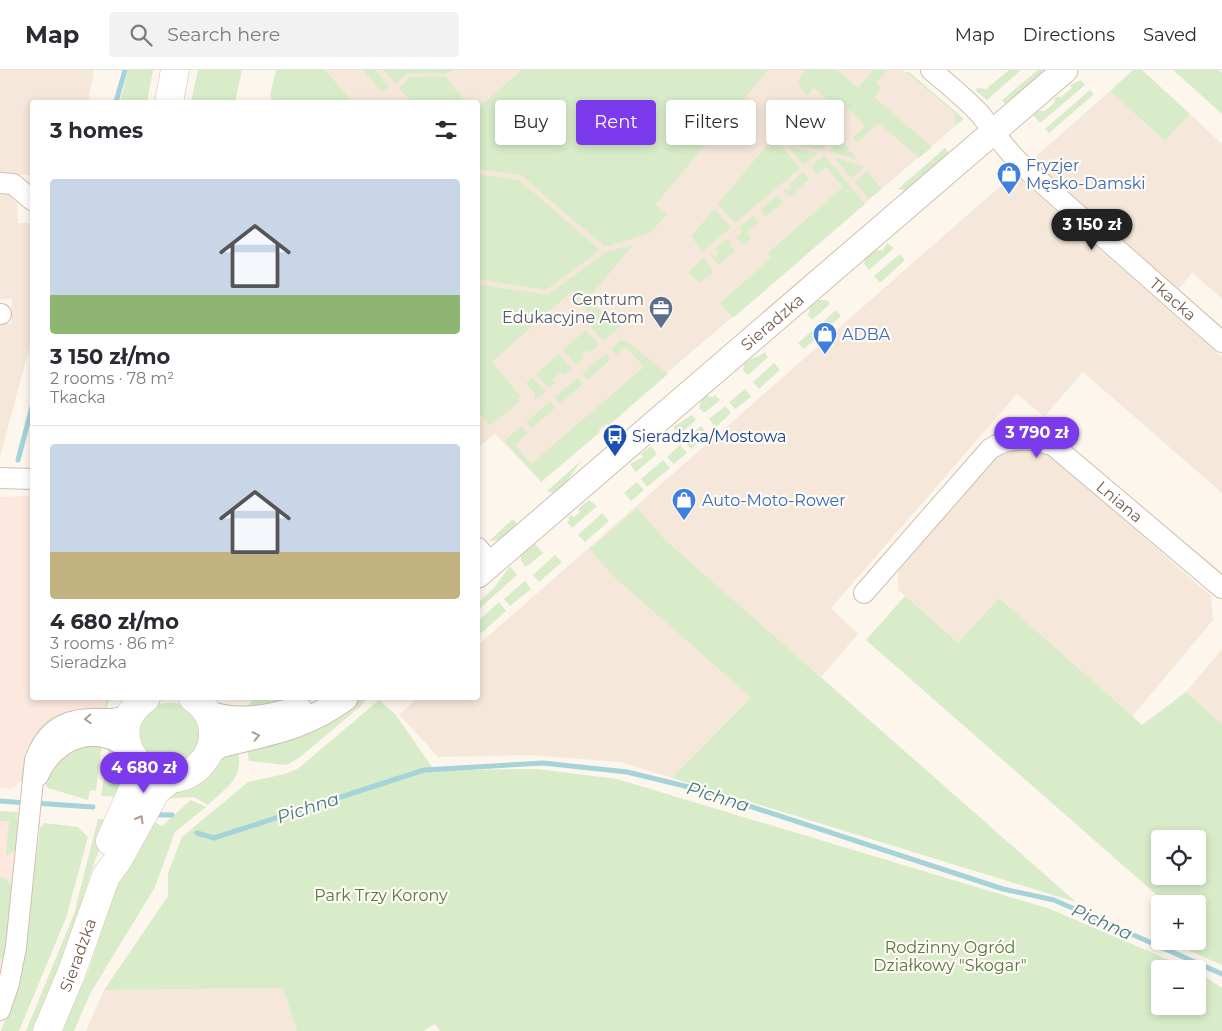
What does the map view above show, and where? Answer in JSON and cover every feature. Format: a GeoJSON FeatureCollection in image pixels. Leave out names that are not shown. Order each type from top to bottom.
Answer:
{"type":"FeatureCollection","features":[{"type":"Feature","properties":{"kind":"main road"},"geometry":{"type":"LineString","coordinates":[[169,100],[175,70]]}},
{"type":"Feature","properties":{"kind":"main road"},"geometry":{"type":"LineString","coordinates":[[186,100],[191,70]]}},
{"type":"Feature","properties":{"kind":"main road"},"geometry":{"type":"LineString","coordinates":[[132,756],[152,774],[172,778],[195,770],[204,762],[210,751],[213,736],[198,702]]}},
{"type":"Feature","properties":{"kind":"main road","name":"Sieradzka"},"geometry":{"type":"LineString","coordinates":[[106,876],[105,859],[113,834],[136,782],[126,728],[140,703]]}},
{"type":"Feature","properties":{"kind":"main road","name":"Sieradzka"},"geometry":{"type":"LineString","coordinates":[[47,1031],[71,974],[106,876],[118,860],[156,791],[172,778]]}},
{"type":"Feature","properties":{"kind":"street","name":"Tkacka"},"geometry":{"type":"LineString","coordinates":[[931,70],[960,94],[1008,152],[1025,168],[1222,342]]}},
{"type":"Feature","properties":{"kind":"street","name":"Sieradzka"},"geometry":{"type":"LineString","coordinates":[[482,562],[1065,70]]}},
{"type":"Feature","properties":{"kind":"street"},"geometry":{"type":"LineString","coordinates":[[0,184],[13,184],[30,198]]}},
{"type":"Feature","properties":{"kind":"street","name":"Lniana"},"geometry":{"type":"LineString","coordinates":[[864,593],[990,449],[999,443],[1030,440],[1054,446],[1222,588]]}},
{"type":"Feature","properties":{"kind":"street"},"geometry":{"type":"LineString","coordinates":[[0,478],[30,479]]}},
{"type":"Feature","properties":{"kind":"street"},"geometry":{"type":"LineString","coordinates":[[198,702],[228,719],[275,716],[301,709],[317,700]]}},
{"type":"Feature","properties":{"kind":"street"},"geometry":{"type":"LineString","coordinates":[[210,751],[228,743],[291,727],[317,716],[342,700]]}},
{"type":"Feature","properties":{"kind":"street"},"geometry":{"type":"LineString","coordinates":[[0,1010],[13,966],[34,785],[35,760],[39,747],[48,735],[62,725],[74,720],[121,717],[140,703]]}},
{"type":"Feature","properties":{"kind":"street"},"geometry":{"type":"LineString","coordinates":[[34,785],[43,765],[53,753],[77,739],[106,736],[132,756]]}},
{"type":"Feature","properties":{"kind":"shaded area"},"geometry":{"type":"Polygon","coordinates":[[[0,70],[94,70],[88,100],[30,100],[30,175],[0,175],[0,70]]]}},
{"type":"Feature","properties":{"kind":"shaded area"},"geometry":{"type":"Polygon","coordinates":[[[277,70],[902,70],[955,113],[955,126],[541,481],[495,434],[480,445],[480,100],[270,100],[277,70]]]}},
{"type":"Feature","properties":{"kind":"shaded area"},"geometry":{"type":"Polygon","coordinates":[[[1110,91],[1165,141],[1190,114],[1222,144],[1222,299],[1192,272],[1179,289],[1032,160],[1110,91]]]}},
{"type":"Feature","properties":{"kind":"shaded area"},"geometry":{"type":"Polygon","coordinates":[[[1014,174],[1222,357],[1222,493],[1083,372],[1044,417],[1017,394],[831,608],[858,634],[821,677],[793,653],[672,778],[620,762],[529,755],[438,757],[399,714],[416,700],[480,700],[480,643],[1014,174]]]}},
{"type":"Feature","properties":{"kind":"shaded area"},"geometry":{"type":"Polygon","coordinates":[[[0,189],[5,189],[17,204],[18,223],[30,223],[30,345],[0,457],[0,323],[11,323],[12,299],[0,299],[0,189]]]}},
{"type":"Feature","properties":{"kind":"shaded area"},"geometry":{"type":"Polygon","coordinates":[[[1042,448],[1211,596],[1213,620],[1132,717],[999,598],[958,644],[898,590],[898,571],[1002,451],[1042,448]]]}},
{"type":"Feature","properties":{"kind":"shaded area"},"geometry":{"type":"Polygon","coordinates":[[[30,496],[30,700],[106,700],[105,709],[63,712],[45,724],[27,748],[21,781],[11,789],[0,788],[0,497],[30,496]]]}},
{"type":"Feature","properties":{"kind":"shaded area"},"geometry":{"type":"Polygon","coordinates":[[[1222,649],[1222,724],[1186,692],[1222,649]]]}},
{"type":"Feature","properties":{"kind":"shaded area"},"geometry":{"type":"Polygon","coordinates":[[[21,820],[0,981],[0,821],[21,820]]]}},
{"type":"Feature","properties":{"kind":"shaded area"},"geometry":{"type":"Polygon","coordinates":[[[283,988],[297,1031],[86,1031],[104,990],[283,988]]]}},
{"type":"Feature","properties":{"kind":"green space"},"geometry":{"type":"Polygon","coordinates":[[[128,70],[153,70],[147,100],[120,100],[128,70]]]}},
{"type":"Feature","properties":{"kind":"green space"},"geometry":{"type":"Polygon","coordinates":[[[198,70],[242,70],[235,100],[191,100],[198,70]]]}},
{"type":"Feature","properties":{"kind":"green space"},"geometry":{"type":"Polygon","coordinates":[[[276,70],[325,70],[350,100],[275,100],[270,95],[276,70]]]}},
{"type":"Feature","properties":{"kind":"green space"},"geometry":{"type":"Polygon","coordinates":[[[365,70],[375,70],[389,87],[383,93],[365,70]]]}},
{"type":"Feature","properties":{"kind":"green space"},"geometry":{"type":"Polygon","coordinates":[[[384,70],[452,70],[448,74],[408,73],[396,84],[384,70]]]}},
{"type":"Feature","properties":{"kind":"green space"},"geometry":{"type":"Polygon","coordinates":[[[522,70],[768,70],[743,100],[666,100],[666,145],[705,145],[655,205],[667,214],[650,233],[605,247],[521,175],[480,169],[480,106],[522,70]]]}},
{"type":"Feature","properties":{"kind":"green space"},"geometry":{"type":"Polygon","coordinates":[[[805,70],[837,70],[858,88],[874,70],[887,70],[876,83],[881,87],[874,97],[932,147],[919,158],[879,123],[857,142],[853,138],[865,126],[844,106],[844,100],[828,100],[814,88],[808,95],[800,88],[798,81],[805,70]]]}},
{"type":"Feature","properties":{"kind":"green space"},"geometry":{"type":"Polygon","coordinates":[[[1009,70],[1021,70],[987,100],[975,90],[978,88],[986,89],[1009,70]]]}},
{"type":"Feature","properties":{"kind":"green space"},"geometry":{"type":"Polygon","coordinates":[[[1038,70],[1046,70],[1005,104],[1002,100],[1038,70]]]}},
{"type":"Feature","properties":{"kind":"green space"},"geometry":{"type":"Polygon","coordinates":[[[1133,70],[1142,70],[1190,114],[1165,141],[1110,91],[1133,70]]]}},
{"type":"Feature","properties":{"kind":"green space"},"geometry":{"type":"Polygon","coordinates":[[[1173,70],[1219,70],[1222,73],[1222,114],[1173,70]]]}},
{"type":"Feature","properties":{"kind":"green space"},"geometry":{"type":"Polygon","coordinates":[[[905,72],[909,72],[964,119],[955,126],[955,113],[905,72]]]}},
{"type":"Feature","properties":{"kind":"green space"},"geometry":{"type":"Polygon","coordinates":[[[445,76],[464,100],[410,100],[399,88],[410,77],[445,76]]]}},
{"type":"Feature","properties":{"kind":"green space"},"geometry":{"type":"Polygon","coordinates":[[[1081,80],[1085,85],[1040,123],[1032,114],[1035,111],[1045,111],[1055,102],[1054,100],[1058,96],[1060,98],[1072,88],[1070,85],[1081,80]]]}},
{"type":"Feature","properties":{"kind":"green space"},"geometry":{"type":"Polygon","coordinates":[[[1090,90],[1094,94],[1049,133],[1045,129],[1090,90]]]}},
{"type":"Feature","properties":{"kind":"green space"},"geometry":{"type":"Polygon","coordinates":[[[844,144],[858,160],[828,151],[835,145],[844,144]]]}},
{"type":"Feature","properties":{"kind":"green space"},"geometry":{"type":"Polygon","coordinates":[[[767,145],[781,146],[800,168],[735,223],[718,204],[767,145]]]}},
{"type":"Feature","properties":{"kind":"green space"},"geometry":{"type":"Polygon","coordinates":[[[795,145],[827,145],[821,150],[795,145]]]}},
{"type":"Feature","properties":{"kind":"green space"},"geometry":{"type":"Polygon","coordinates":[[[788,147],[818,153],[804,165],[788,147]]]}},
{"type":"Feature","properties":{"kind":"green space"},"geometry":{"type":"Polygon","coordinates":[[[945,148],[949,153],[906,191],[898,189],[945,148]]]}},
{"type":"Feature","properties":{"kind":"green space"},"geometry":{"type":"Polygon","coordinates":[[[824,155],[865,204],[733,318],[720,303],[771,258],[768,253],[843,187],[826,167],[817,174],[811,167],[824,155]]]}},
{"type":"Feature","properties":{"kind":"green space"},"geometry":{"type":"Polygon","coordinates":[[[833,157],[863,166],[864,167],[851,178],[833,157]]]}},
{"type":"Feature","properties":{"kind":"green space"},"geometry":{"type":"Polygon","coordinates":[[[867,171],[882,189],[869,199],[855,182],[867,171]]]}},
{"type":"Feature","properties":{"kind":"green space"},"geometry":{"type":"Polygon","coordinates":[[[803,172],[809,179],[790,197],[783,190],[785,188],[788,191],[792,188],[790,184],[803,172]]]}},
{"type":"Feature","properties":{"kind":"green space"},"geometry":{"type":"Polygon","coordinates":[[[480,174],[519,180],[600,250],[546,290],[480,279],[480,174]]]}},
{"type":"Feature","properties":{"kind":"green space"},"geometry":{"type":"Polygon","coordinates":[[[777,195],[783,202],[765,217],[760,210],[777,195]]]}},
{"type":"Feature","properties":{"kind":"green space"},"geometry":{"type":"Polygon","coordinates":[[[714,209],[731,227],[703,251],[691,237],[714,209]]]}},
{"type":"Feature","properties":{"kind":"green space"},"geometry":{"type":"Polygon","coordinates":[[[753,216],[759,222],[747,233],[751,238],[743,245],[733,234],[738,236],[742,232],[739,228],[753,216]]]}},
{"type":"Feature","properties":{"kind":"green space"},"geometry":{"type":"Polygon","coordinates":[[[727,239],[732,243],[730,245],[735,251],[719,265],[709,254],[715,257],[719,253],[715,249],[727,239]]]}},
{"type":"Feature","properties":{"kind":"green space"},"geometry":{"type":"Polygon","coordinates":[[[887,243],[894,248],[869,270],[864,264],[865,259],[875,251],[883,250],[887,243]]]}},
{"type":"Feature","properties":{"kind":"green space"},"geometry":{"type":"Polygon","coordinates":[[[633,245],[587,300],[621,326],[603,341],[590,326],[596,321],[571,292],[492,362],[520,396],[518,403],[490,426],[480,414],[480,284],[548,295],[606,252],[633,245]]]}},
{"type":"Feature","properties":{"kind":"green space"},"geometry":{"type":"Polygon","coordinates":[[[900,254],[905,260],[880,283],[874,276],[900,254]]]}},
{"type":"Feature","properties":{"kind":"green space"},"geometry":{"type":"Polygon","coordinates":[[[704,257],[713,272],[699,283],[689,272],[704,257]]]}},
{"type":"Feature","properties":{"kind":"green space"},"geometry":{"type":"Polygon","coordinates":[[[819,300],[827,300],[830,304],[812,320],[808,315],[810,307],[819,300]]]}},
{"type":"Feature","properties":{"kind":"green space"},"geometry":{"type":"Polygon","coordinates":[[[836,310],[841,316],[822,333],[817,327],[836,310]]]}},
{"type":"Feature","properties":{"kind":"green space"},"geometry":{"type":"Polygon","coordinates":[[[586,330],[599,345],[589,353],[586,350],[581,354],[584,358],[576,365],[563,350],[586,330]]]}},
{"type":"Feature","properties":{"kind":"green space"},"geometry":{"type":"Polygon","coordinates":[[[813,330],[818,337],[804,349],[798,343],[813,330]]]}},
{"type":"Feature","properties":{"kind":"green space"},"geometry":{"type":"Polygon","coordinates":[[[620,340],[628,342],[668,374],[609,425],[606,423],[598,429],[600,432],[541,482],[506,443],[506,439],[522,426],[528,433],[515,445],[531,464],[644,367],[626,347],[616,355],[611,349],[620,340]]]}},
{"type":"Feature","properties":{"kind":"green space"},"geometry":{"type":"Polygon","coordinates":[[[765,352],[768,357],[748,375],[743,370],[744,364],[765,352]]]}},
{"type":"Feature","properties":{"kind":"green space"},"geometry":{"type":"Polygon","coordinates":[[[606,353],[611,359],[588,380],[582,373],[606,353]]]}},
{"type":"Feature","properties":{"kind":"green space"},"geometry":{"type":"Polygon","coordinates":[[[559,354],[572,368],[565,375],[561,372],[552,380],[555,383],[549,388],[536,374],[559,354]]]}},
{"type":"Feature","properties":{"kind":"green space"},"geometry":{"type":"Polygon","coordinates":[[[774,363],[780,370],[759,389],[753,382],[774,363]]]}},
{"type":"Feature","properties":{"kind":"green space"},"geometry":{"type":"Polygon","coordinates":[[[532,377],[546,392],[534,401],[535,394],[526,383],[532,377]]]}},
{"type":"Feature","properties":{"kind":"green space"},"geometry":{"type":"Polygon","coordinates":[[[578,378],[583,384],[560,404],[554,397],[578,378]]]}},
{"type":"Feature","properties":{"kind":"green space"},"geometry":{"type":"Polygon","coordinates":[[[745,389],[751,397],[735,409],[729,402],[745,389]]]}},
{"type":"Feature","properties":{"kind":"green space"},"geometry":{"type":"Polygon","coordinates":[[[715,395],[720,400],[704,413],[699,408],[701,401],[706,396],[713,397],[715,395]]]}},
{"type":"Feature","properties":{"kind":"green space"},"geometry":{"type":"Polygon","coordinates":[[[550,402],[555,408],[532,428],[526,422],[550,402]]]}},
{"type":"Feature","properties":{"kind":"green space"},"geometry":{"type":"Polygon","coordinates":[[[725,406],[731,413],[716,427],[709,419],[725,406]]]}},
{"type":"Feature","properties":{"kind":"green space"},"geometry":{"type":"Polygon","coordinates":[[[692,415],[696,420],[679,435],[673,427],[692,415]]]}},
{"type":"Feature","properties":{"kind":"green space"},"geometry":{"type":"Polygon","coordinates":[[[701,426],[708,434],[691,449],[684,441],[701,426]]]}},
{"type":"Feature","properties":{"kind":"green space"},"geometry":{"type":"Polygon","coordinates":[[[680,445],[687,453],[674,464],[667,457],[680,445]]]}},
{"type":"Feature","properties":{"kind":"green space"},"geometry":{"type":"Polygon","coordinates":[[[651,446],[657,454],[636,472],[630,464],[643,457],[641,454],[651,446]]]}},
{"type":"Feature","properties":{"kind":"green space"},"geometry":{"type":"Polygon","coordinates":[[[582,460],[564,485],[554,493],[547,491],[582,460]]]}},
{"type":"Feature","properties":{"kind":"green space"},"geometry":{"type":"Polygon","coordinates":[[[663,460],[670,468],[647,487],[641,479],[663,460]]]}},
{"type":"Feature","properties":{"kind":"green space"},"geometry":{"type":"Polygon","coordinates":[[[637,482],[644,490],[631,501],[624,493],[637,482]]]}},
{"type":"Feature","properties":{"kind":"green space"},"geometry":{"type":"Polygon","coordinates":[[[589,500],[597,506],[572,528],[567,522],[570,520],[568,518],[571,515],[574,517],[580,512],[578,509],[589,500]]]}},
{"type":"Feature","properties":{"kind":"green space"},"geometry":{"type":"Polygon","coordinates":[[[637,508],[665,540],[1076,902],[672,778],[751,697],[612,575],[590,549],[637,508]]]}},
{"type":"Feature","properties":{"kind":"green space"},"geometry":{"type":"Polygon","coordinates":[[[602,513],[609,521],[585,542],[578,535],[602,513]]]}},
{"type":"Feature","properties":{"kind":"green space"},"geometry":{"type":"Polygon","coordinates":[[[513,519],[518,525],[500,540],[489,541],[513,519]]]}},
{"type":"Feature","properties":{"kind":"green space"},"geometry":{"type":"Polygon","coordinates":[[[534,543],[543,553],[526,567],[521,561],[521,555],[534,543]]]}},
{"type":"Feature","properties":{"kind":"green space"},"geometry":{"type":"Polygon","coordinates":[[[555,555],[562,562],[539,582],[533,575],[555,555]]]}},
{"type":"Feature","properties":{"kind":"green space"},"geometry":{"type":"Polygon","coordinates":[[[510,566],[517,575],[480,608],[480,601],[494,588],[510,566]]]}},
{"type":"Feature","properties":{"kind":"green space"},"geometry":{"type":"Polygon","coordinates":[[[525,581],[531,589],[510,606],[504,599],[525,581]]]}},
{"type":"Feature","properties":{"kind":"green space"},"geometry":{"type":"Polygon","coordinates":[[[905,596],[958,643],[999,598],[1142,725],[1186,692],[1222,724],[1222,965],[1188,950],[1206,950],[1206,895],[1157,895],[866,640],[905,596]]]}},
{"type":"Feature","properties":{"kind":"green space"},"geometry":{"type":"Polygon","coordinates":[[[499,602],[506,611],[480,634],[480,619],[499,602]]]}},
{"type":"Feature","properties":{"kind":"green space"},"geometry":{"type":"Polygon","coordinates":[[[106,700],[109,700],[106,710],[25,781],[21,781],[24,760],[32,739],[46,722],[65,712],[104,709],[106,700]]]}},
{"type":"Feature","properties":{"kind":"green space"},"geometry":{"type":"Polygon","coordinates":[[[253,700],[300,700],[291,703],[246,707],[253,700]]]}},
{"type":"Feature","properties":{"kind":"green space"},"geometry":{"type":"Polygon","coordinates":[[[350,700],[366,700],[299,758],[286,765],[249,761],[246,744],[350,700]]]}},
{"type":"Feature","properties":{"kind":"green space"},"geometry":{"type":"Polygon","coordinates":[[[379,700],[396,715],[434,770],[537,769],[617,779],[1050,909],[1169,960],[1151,960],[1151,1015],[1206,1015],[1206,977],[1222,988],[1222,1031],[440,1031],[435,1024],[423,1031],[297,1031],[283,988],[104,990],[168,896],[168,873],[182,837],[248,782],[285,774],[299,768],[379,700]]]}},
{"type":"Feature","properties":{"kind":"green space"},"geometry":{"type":"Polygon","coordinates":[[[170,703],[182,706],[192,712],[198,722],[201,734],[198,746],[192,756],[182,762],[170,765],[158,762],[148,756],[142,746],[139,734],[142,722],[148,712],[158,706],[170,703]]]}},
{"type":"Feature","properties":{"kind":"green space"},"geometry":{"type":"Polygon","coordinates":[[[102,742],[96,791],[90,790],[88,800],[48,788],[44,782],[66,750],[102,742]]]}},
{"type":"Feature","properties":{"kind":"green space"},"geometry":{"type":"Polygon","coordinates":[[[109,746],[123,756],[123,797],[101,796],[109,746]]]}},
{"type":"Feature","properties":{"kind":"green space"},"geometry":{"type":"Polygon","coordinates":[[[238,746],[239,766],[234,780],[208,805],[194,797],[157,799],[238,746]]]}},
{"type":"Feature","properties":{"kind":"green space"},"geometry":{"type":"Polygon","coordinates":[[[191,800],[206,807],[175,832],[155,887],[90,994],[74,1031],[62,1031],[88,972],[128,854],[154,822],[162,826],[191,800]]]}},
{"type":"Feature","properties":{"kind":"green space"},"geometry":{"type":"Polygon","coordinates":[[[0,811],[18,812],[17,819],[21,820],[18,848],[8,855],[6,854],[9,821],[0,821],[0,811]]]}},
{"type":"Feature","properties":{"kind":"green space"},"geometry":{"type":"Polygon","coordinates":[[[98,819],[112,820],[95,860],[65,954],[32,1031],[26,1031],[74,914],[98,819]]]}},
{"type":"Feature","properties":{"kind":"green space"},"geometry":{"type":"Polygon","coordinates":[[[44,823],[78,827],[88,837],[66,918],[19,1031],[1,1031],[20,981],[40,828],[44,823]]]}},
{"type":"Feature","properties":{"kind":"green space"},"geometry":{"type":"Polygon","coordinates":[[[0,877],[6,878],[14,889],[6,952],[0,960],[0,877]]]}},
{"type":"Feature","properties":{"kind":"waterway"},"geometry":{"type":"LineString","coordinates":[[117,100],[125,70]]}},
{"type":"Feature","properties":{"kind":"waterway"},"geometry":{"type":"LineString","coordinates":[[18,460],[30,415]]}},
{"type":"Feature","properties":{"kind":"waterway","name":"Pichna"},"geometry":{"type":"LineString","coordinates":[[197,833],[214,838],[424,770],[543,763],[627,772],[697,789],[1003,889],[1054,900],[1222,974]]}},
{"type":"Feature","properties":{"kind":"waterway","name":"Pichna"},"geometry":{"type":"LineString","coordinates":[[0,801],[26,803]]}},
{"type":"Feature","properties":{"kind":"waterway","name":"Pichna"},"geometry":{"type":"LineString","coordinates":[[34,803],[93,807]]}},
{"type":"Feature","properties":{"kind":"waterway","name":"Pichna"},"geometry":{"type":"LineString","coordinates":[[159,815],[172,815]]}},
{"type":"Feature","properties":{"kind":"place","name":"Fryzjer Męsko-Damski"},"geometry":{"type":"Point","coordinates":[1009,195]}},
{"type":"Feature","properties":{"kind":"place","name":"Centrum Edukacyjne Atom"},"geometry":{"type":"Point","coordinates":[661,329]}},
{"type":"Feature","properties":{"kind":"place","name":"ADBA"},"geometry":{"type":"Point","coordinates":[825,355]}},
{"type":"Feature","properties":{"kind":"place","name":"Sieradzka/Mostowa"},"geometry":{"type":"Point","coordinates":[615,457]}},
{"type":"Feature","properties":{"kind":"place","name":"Auto-Moto-Rower"},"geometry":{"type":"Point","coordinates":[684,521]}},
{"type":"Feature","properties":{"kind":"park label","name":"Park Trzy Korony"},"geometry":{"type":"Point","coordinates":[381,895]}},
{"type":"Feature","properties":{"kind":"park label","name":"Rodzinny Ogród Działkowy \"Skogar\""},"geometry":{"type":"Point","coordinates":[950,956]}}]}
